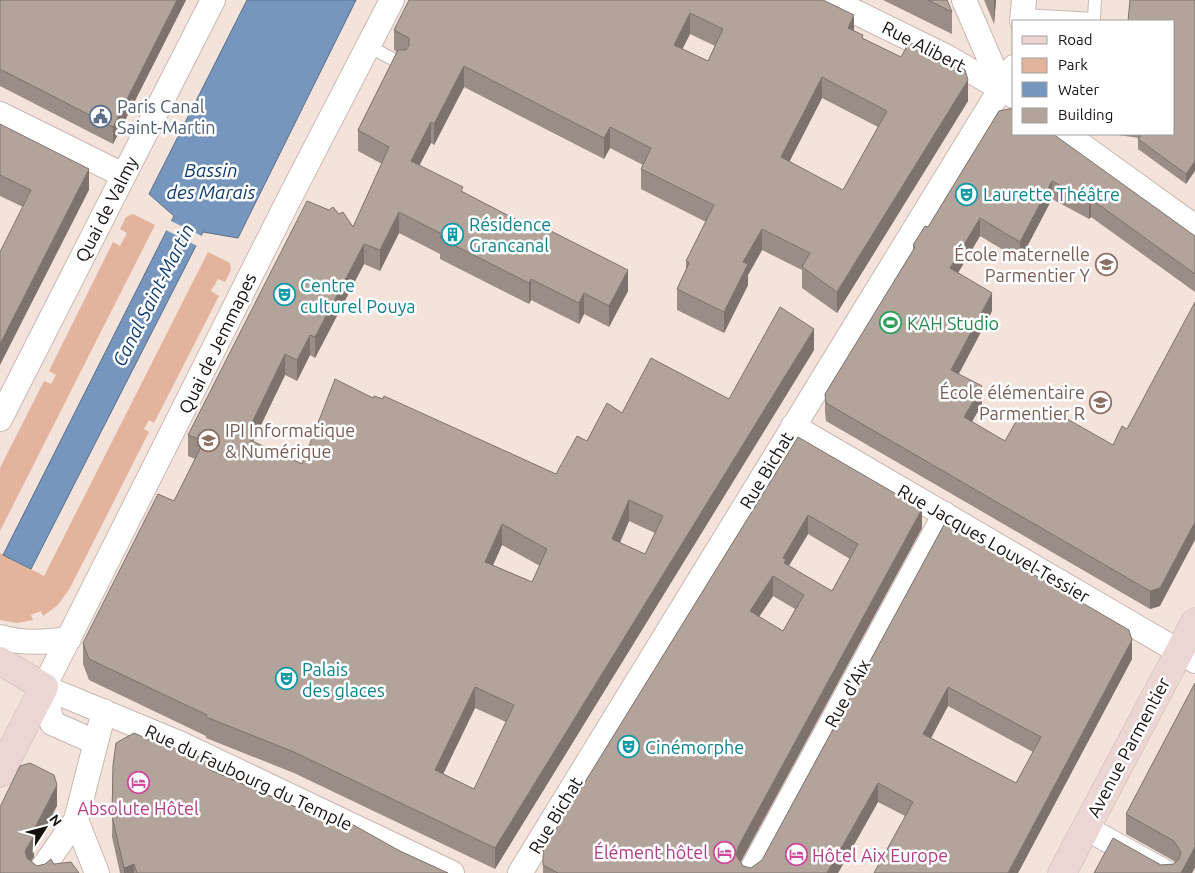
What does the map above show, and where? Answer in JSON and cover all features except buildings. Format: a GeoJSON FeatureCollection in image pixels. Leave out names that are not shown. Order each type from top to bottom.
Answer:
{"type":"FeatureCollection","features":[{"type":"Feature","properties":{"kind":"street","name":"Quai de Valmy"},"geometry":{"type":"LineString","coordinates":[[0,419],[213,0]]}},
{"type":"Feature","properties":{"kind":"street","name":"Quai de Jemmapes"},"geometry":{"type":"LineString","coordinates":[[44,687],[287,203],[392,0]]}},
{"type":"Feature","properties":{"kind":"street","name":"Rue Alibert"},"geometry":{"type":"LineString","coordinates":[[831,0],[945,56],[1008,92]]}},
{"type":"Feature","properties":{"kind":"street"},"geometry":{"type":"LineString","coordinates":[[964,0],[1008,92]]}},
{"type":"Feature","properties":{"kind":"street","name":"Rue Bichat"},"geometry":{"type":"LineString","coordinates":[[520,873],[792,426],[1008,92],[1012,75]]}},
{"type":"Feature","properties":{"kind":"street"},"geometry":{"type":"LineString","coordinates":[[0,114],[123,175]]}},
{"type":"Feature","properties":{"kind":"street"},"geometry":{"type":"LineString","coordinates":[[1067,135],[1195,227]]}},
{"type":"Feature","properties":{"kind":"street","name":"Rue Jacques Louvel-Tessier"},"geometry":{"type":"LineString","coordinates":[[792,426],[1187,656]]}},
{"type":"Feature","properties":{"kind":"street","name":"Rue d'Aix"},"geometry":{"type":"LineString","coordinates":[[750,873],[945,514]]}},
{"type":"Feature","properties":{"kind":"street","name":"Avenue Parmentier"},"geometry":{"type":"LineString","coordinates":[[1062,873],[1086,828],[1187,656],[1195,622]]}},
{"type":"Feature","properties":{"kind":"street"},"geometry":{"type":"LineString","coordinates":[[0,637],[10,640],[46,642],[69,639]]}},
{"type":"Feature","properties":{"kind":"street","name":"Rue du Faubourg du Temple"},"geometry":{"type":"LineString","coordinates":[[0,662],[44,687],[179,743],[452,873]]}},
{"type":"Feature","properties":{"kind":"street"},"geometry":{"type":"LineString","coordinates":[[44,687],[52,723],[95,742]]}},
{"type":"Feature","properties":{"kind":"street"},"geometry":{"type":"LineString","coordinates":[[0,774],[44,687]]}},
{"type":"Feature","properties":{"kind":"street"},"geometry":{"type":"LineString","coordinates":[[39,873],[76,820],[104,711]]}},
{"type":"Feature","properties":{"kind":"street"},"geometry":{"type":"LineString","coordinates":[[76,820],[97,873]]}},
{"type":"Feature","properties":{"kind":"street"},"geometry":{"type":"LineString","coordinates":[[1086,828],[1167,873]]}},
{"type":"Feature","properties":{"kind":"lane"},"geometry":{"type":"LineString","coordinates":[[1023,12],[1094,20],[1095,0]]}},
{"type":"Feature","properties":{"kind":"lane"},"geometry":{"type":"LineString","coordinates":[[368,46],[402,64]]}},
{"type":"Feature","properties":{"kind":"green space"},"geometry":{"type":"Polygon","coordinates":[[[133,214],[155,225],[0,531],[0,468],[44,381],[51,384],[56,375],[49,371],[113,242],[120,246],[127,233],[120,229],[126,217],[133,214]]]}},
{"type":"Feature","properties":{"kind":"green space"},"geometry":{"type":"Polygon","coordinates":[[[208,252],[230,263],[231,270],[225,282],[218,279],[211,291],[219,296],[154,423],[149,420],[144,429],[149,432],[70,588],[58,605],[43,616],[41,611],[31,615],[33,620],[17,623],[0,620],[0,553],[44,576],[208,252]]]}},
{"type":"Feature","properties":{"kind":"water","name":"Bassin des Marais"},"geometry":{"type":"Polygon","coordinates":[[[247,0],[356,0],[238,238],[203,232],[31,569],[3,555],[174,216],[149,194],[247,0]]]}},
{"type":"Feature","properties":{"kind":"pier"},"geometry":{"type":"Polygon","coordinates":[[[169,220],[204,237],[199,247],[164,229],[169,220]]]}},
{"type":"Feature","properties":{"kind":"place","name":"Paris Canal Saint-Martin"},"geometry":{"type":"Point","coordinates":[101,116]}},
{"type":"Feature","properties":{"kind":"place","name":"Laurette Théâtre"},"geometry":{"type":"Point","coordinates":[967,194]}},
{"type":"Feature","properties":{"kind":"place","name":"Résidence Grancanal"},"geometry":{"type":"Point","coordinates":[453,234]}},
{"type":"Feature","properties":{"kind":"place","name":"École maternelle Parmentier Y"},"geometry":{"type":"Point","coordinates":[1106,264]}},
{"type":"Feature","properties":{"kind":"place","name":"Centre culturel Pouya"},"geometry":{"type":"Point","coordinates":[284,295]}},
{"type":"Feature","properties":{"kind":"place","name":"KAH Studio"},"geometry":{"type":"Point","coordinates":[891,323]}},
{"type":"Feature","properties":{"kind":"place","name":"École élémentaire Parmentier R"},"geometry":{"type":"Point","coordinates":[1101,402]}},
{"type":"Feature","properties":{"kind":"place","name":"IPI Informatique & Numérique"},"geometry":{"type":"Point","coordinates":[209,440]}},
{"type":"Feature","properties":{"kind":"place","name":"Palais des glaces"},"geometry":{"type":"Point","coordinates":[286,679]}},
{"type":"Feature","properties":{"kind":"place","name":"Cinémorphe"},"geometry":{"type":"Point","coordinates":[629,747]}},
{"type":"Feature","properties":{"kind":"place","name":"Absolute Hôtel"},"geometry":{"type":"Point","coordinates":[138,783]}},
{"type":"Feature","properties":{"kind":"place","name":"Élément hôtel"},"geometry":{"type":"Point","coordinates":[724,852]}},
{"type":"Feature","properties":{"kind":"place","name":"Hôtel Aix Europe"},"geometry":{"type":"Point","coordinates":[796,855]}},
{"type":"Feature","properties":{"kind":"water label","name":"Canal Saint-Martin"},"geometry":{"type":"Point","coordinates":[153,295]}}]}
